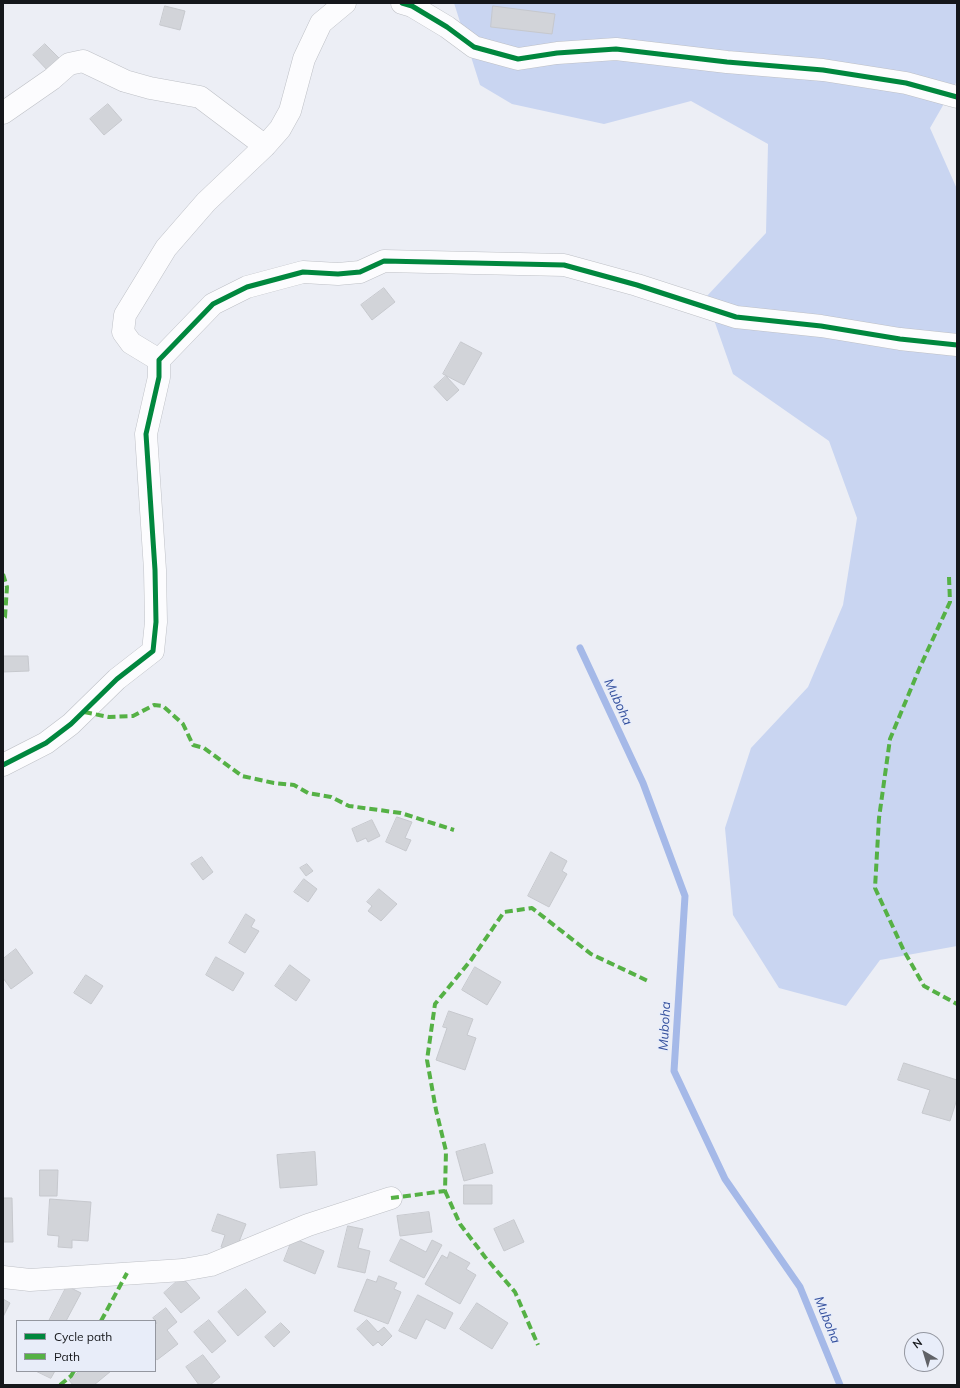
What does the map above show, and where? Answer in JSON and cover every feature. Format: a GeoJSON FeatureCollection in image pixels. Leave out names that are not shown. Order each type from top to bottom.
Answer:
{"type":"FeatureCollection","features":[{"type":"Feature","properties":{"kind":"street"},"geometry":{"type":"LineString","coordinates":[[159,360],[131,343],[123,332],[125,315],[166,248],[206,202],[265,146],[280,129],[290,111],[304,59],[321,23],[345,3]]}},
{"type":"Feature","properties":{"kind":"street"},"geometry":{"type":"LineString","coordinates":[[402,3],[412,6],[435,20],[474,47],[518,58],[557,53],[616,49],[727,62],[824,70],[906,82],[957,97]]}},
{"type":"Feature","properties":{"kind":"street"},"geometry":{"type":"LineString","coordinates":[[3,113],[52,79],[69,64],[83,61],[125,81],[150,88],[200,97],[265,146]]}},
{"type":"Feature","properties":{"kind":"street"},"geometry":{"type":"LineString","coordinates":[[3,765],[46,743],[71,724],[117,679],[153,651],[156,622],[155,570],[146,434],[159,377],[159,360],[213,304],[247,287],[303,272],[338,274],[360,272],[384,261],[564,265],[637,285],[736,316],[821,326],[900,339],[957,345]]}},
{"type":"Feature","properties":{"kind":"street"},"geometry":{"type":"LineString","coordinates":[[3,1277],[30,1280],[190,1269],[211,1265],[308,1225],[390,1198]]}},
{"type":"Feature","properties":{"kind":"shaded area"},"geometry":{"type":"Polygon","coordinates":[[[454,3],[957,3],[957,81],[930,128],[957,189],[957,946],[880,960],[846,1006],[779,988],[733,915],[725,828],[751,748],[808,687],[843,605],[857,518],[829,441],[733,374],[706,297],[766,233],[768,144],[691,101],[604,124],[512,104],[480,85],[454,3]]]}},
{"type":"Feature","properties":{"kind":"building"},"geometry":{"type":"Polygon","coordinates":[[[165,6],[185,11],[180,30],[160,25],[165,6]]]}},
{"type":"Feature","properties":{"kind":"building"},"geometry":{"type":"Polygon","coordinates":[[[493,6],[555,14],[552,34],[491,27],[493,6]]]}},
{"type":"Feature","properties":{"kind":"building"},"geometry":{"type":"Polygon","coordinates":[[[45,44],[62,61],[50,73],[33,55],[45,44]]]}},
{"type":"Feature","properties":{"kind":"building"},"geometry":{"type":"Polygon","coordinates":[[[108,104],[122,120],[104,135],[90,119],[108,104]]]}},
{"type":"Feature","properties":{"kind":"building"},"geometry":{"type":"Polygon","coordinates":[[[384,288],[395,302],[372,320],[361,305],[384,288]]]}},
{"type":"Feature","properties":{"kind":"building"},"geometry":{"type":"Polygon","coordinates":[[[461,342],[482,353],[464,385],[443,374],[461,342]]]}},
{"type":"Feature","properties":{"kind":"building"},"geometry":{"type":"Polygon","coordinates":[[[446,376],[459,390],[447,401],[434,387],[446,376]]]}},
{"type":"Feature","properties":{"kind":"building"},"geometry":{"type":"Polygon","coordinates":[[[3,656],[28,656],[29,671],[3,672],[3,656]]]}},
{"type":"Feature","properties":{"kind":"building"},"geometry":{"type":"Polygon","coordinates":[[[397,817],[412,822],[405,838],[411,840],[406,851],[386,842],[397,817]]]}},
{"type":"Feature","properties":{"kind":"building"},"geometry":{"type":"Polygon","coordinates":[[[372,820],[380,836],[368,842],[366,838],[357,842],[352,829],[372,820]]]}},
{"type":"Feature","properties":{"kind":"building"},"geometry":{"type":"Polygon","coordinates":[[[551,852],[567,861],[562,871],[567,874],[549,907],[528,896],[551,852]]]}},
{"type":"Feature","properties":{"kind":"building"},"geometry":{"type":"Polygon","coordinates":[[[202,857],[213,872],[203,880],[191,864],[202,857]]]}},
{"type":"Feature","properties":{"kind":"building"},"geometry":{"type":"Polygon","coordinates":[[[307,864],[313,871],[306,876],[300,868],[307,864]]]}},
{"type":"Feature","properties":{"kind":"building"},"geometry":{"type":"Polygon","coordinates":[[[304,879],[317,889],[308,902],[294,892],[304,879]]]}},
{"type":"Feature","properties":{"kind":"building"},"geometry":{"type":"Polygon","coordinates":[[[379,889],[397,904],[381,921],[368,911],[372,906],[367,902],[379,889]]]}},
{"type":"Feature","properties":{"kind":"building"},"geometry":{"type":"Polygon","coordinates":[[[246,914],[255,920],[251,927],[259,931],[245,953],[229,943],[246,914]]]}},
{"type":"Feature","properties":{"kind":"building"},"geometry":{"type":"Polygon","coordinates":[[[16,949],[33,973],[11,989],[3,978],[3,959],[16,949]]]}},
{"type":"Feature","properties":{"kind":"building"},"geometry":{"type":"Polygon","coordinates":[[[216,957],[244,973],[233,991],[206,975],[216,957]]]}},
{"type":"Feature","properties":{"kind":"building"},"geometry":{"type":"Polygon","coordinates":[[[290,965],[310,980],[296,1001],[275,986],[290,965]]]}},
{"type":"Feature","properties":{"kind":"building"},"geometry":{"type":"Polygon","coordinates":[[[475,967],[501,982],[487,1005],[462,990],[475,967]]]}},
{"type":"Feature","properties":{"kind":"building"},"geometry":{"type":"Polygon","coordinates":[[[86,975],[103,986],[91,1004],[74,993],[86,975]]]}},
{"type":"Feature","properties":{"kind":"building"},"geometry":{"type":"Polygon","coordinates":[[[449,1011],[473,1019],[467,1035],[476,1038],[465,1070],[436,1060],[447,1028],[443,1027],[449,1011]]]}},
{"type":"Feature","properties":{"kind":"building"},"geometry":{"type":"Polygon","coordinates":[[[904,1063],[957,1080],[957,1099],[950,1121],[922,1113],[930,1090],[898,1080],[904,1063]]]}},
{"type":"Feature","properties":{"kind":"building"},"geometry":{"type":"Polygon","coordinates":[[[485,1144],[493,1173],[464,1181],[456,1152],[485,1144]]]}},
{"type":"Feature","properties":{"kind":"building"},"geometry":{"type":"Polygon","coordinates":[[[315,1152],[317,1185],[280,1188],[277,1155],[315,1152]]]}},
{"type":"Feature","properties":{"kind":"building"},"geometry":{"type":"Polygon","coordinates":[[[40,1170],[58,1170],[57,1196],[40,1196],[40,1170]]]}},
{"type":"Feature","properties":{"kind":"building"},"geometry":{"type":"Polygon","coordinates":[[[464,1185],[492,1185],[492,1204],[464,1204],[464,1185]]]}},
{"type":"Feature","properties":{"kind":"building"},"geometry":{"type":"Polygon","coordinates":[[[3,1198],[12,1198],[13,1242],[3,1242],[3,1198]]]}},
{"type":"Feature","properties":{"kind":"building"},"geometry":{"type":"Polygon","coordinates":[[[50,1199],[91,1202],[88,1241],[72,1240],[72,1248],[58,1247],[59,1236],[48,1235],[50,1199]]]}},
{"type":"Feature","properties":{"kind":"building"},"geometry":{"type":"Polygon","coordinates":[[[429,1212],[432,1232],[400,1236],[397,1216],[429,1212]]]}},
{"type":"Feature","properties":{"kind":"building"},"geometry":{"type":"Polygon","coordinates":[[[218,1214],[246,1224],[235,1252],[221,1247],[225,1235],[212,1231],[218,1214]]]}},
{"type":"Feature","properties":{"kind":"building"},"geometry":{"type":"Polygon","coordinates":[[[514,1220],[524,1242],[504,1251],[494,1229],[514,1220]]]}},
{"type":"Feature","properties":{"kind":"building"},"geometry":{"type":"Polygon","coordinates":[[[348,1226],[363,1229],[358,1248],[370,1251],[365,1273],[338,1267],[348,1226]]]}},
{"type":"Feature","properties":{"kind":"building"},"geometry":{"type":"Polygon","coordinates":[[[293,1238],[324,1251],[315,1274],[284,1261],[293,1238]]]}},
{"type":"Feature","properties":{"kind":"building"},"geometry":{"type":"Polygon","coordinates":[[[401,1239],[426,1252],[432,1240],[442,1245],[424,1278],[390,1261],[401,1239]]]}},
{"type":"Feature","properties":{"kind":"building"},"geometry":{"type":"Polygon","coordinates":[[[450,1252],[470,1263],[466,1269],[476,1275],[460,1304],[425,1284],[442,1255],[447,1258],[450,1252]]]}},
{"type":"Feature","properties":{"kind":"building"},"geometry":{"type":"Polygon","coordinates":[[[379,1276],[397,1283],[394,1289],[401,1292],[388,1324],[354,1311],[367,1279],[376,1282],[379,1276]]]}},
{"type":"Feature","properties":{"kind":"building"},"geometry":{"type":"Polygon","coordinates":[[[182,1277],[200,1298],[181,1313],[164,1293],[182,1277]]]}},
{"type":"Feature","properties":{"kind":"building"},"geometry":{"type":"Polygon","coordinates":[[[67,1286],[81,1293],[67,1320],[50,1320],[67,1286]]]}},
{"type":"Feature","properties":{"kind":"building"},"geometry":{"type":"Polygon","coordinates":[[[246,1289],[266,1312],[238,1336],[218,1312],[246,1289]]]}},
{"type":"Feature","properties":{"kind":"building"},"geometry":{"type":"Polygon","coordinates":[[[418,1295],[453,1313],[445,1329],[426,1319],[416,1339],[399,1331],[418,1295]]]}},
{"type":"Feature","properties":{"kind":"building"},"geometry":{"type":"Polygon","coordinates":[[[3,1299],[10,1303],[3,1317],[3,1299]]]}},
{"type":"Feature","properties":{"kind":"building"},"geometry":{"type":"Polygon","coordinates":[[[477,1303],[508,1323],[492,1349],[460,1329],[477,1303]]]}},
{"type":"Feature","properties":{"kind":"building"},"geometry":{"type":"Polygon","coordinates":[[[166,1308],[177,1322],[167,1330],[178,1344],[157,1360],[157,1323],[153,1318],[166,1308]]]}},
{"type":"Feature","properties":{"kind":"building"},"geometry":{"type":"Polygon","coordinates":[[[209,1320],[226,1341],[212,1353],[194,1332],[209,1320]]]}},
{"type":"Feature","properties":{"kind":"building"},"geometry":{"type":"Polygon","coordinates":[[[367,1320],[378,1332],[384,1327],[392,1336],[382,1346],[378,1342],[373,1346],[357,1329],[367,1320]]]}},
{"type":"Feature","properties":{"kind":"building"},"geometry":{"type":"Polygon","coordinates":[[[281,1323],[290,1332],[274,1347],[265,1337],[281,1323]]]}},
{"type":"Feature","properties":{"kind":"building"},"geometry":{"type":"Polygon","coordinates":[[[203,1355],[220,1377],[210,1385],[199,1385],[186,1367],[203,1355]]]}},
{"type":"Feature","properties":{"kind":"building"},"geometry":{"type":"Polygon","coordinates":[[[38,1372],[54,1372],[51,1378],[38,1372]]]}},
{"type":"Feature","properties":{"kind":"building"},"geometry":{"type":"Polygon","coordinates":[[[79,1372],[110,1372],[94,1385],[73,1385],[69,1380],[79,1372]]]}},
{"type":"Feature","properties":{"kind":"waterway","name":"Muboha"},"geometry":{"type":"LineString","coordinates":[[580,648],[643,783],[685,896],[674,1071],[725,1179],[800,1287],[840,1385]]}},
{"type":"Feature","properties":{"kind":"marked path"},"geometry":{"type":"LineString","coordinates":[[3,574],[7,587],[5,617],[3,619]]}},
{"type":"Feature","properties":{"kind":"marked path"},"geometry":{"type":"LineString","coordinates":[[949,577],[950,602],[920,667],[890,739],[879,818],[875,888],[904,951],[924,986],[957,1004]]}},
{"type":"Feature","properties":{"kind":"marked path"},"geometry":{"type":"LineString","coordinates":[[84,712],[109,717],[133,716],[154,705],[163,706],[183,724],[193,745],[204,748],[242,776],[274,783],[294,785],[308,793],[331,797],[349,806],[401,813],[454,830]]}},
{"type":"Feature","properties":{"kind":"marked path"},"geometry":{"type":"LineString","coordinates":[[391,1198],[445,1191],[446,1151],[436,1110],[427,1060],[435,1004],[471,960],[504,912],[532,908],[591,954],[648,981]]}},
{"type":"Feature","properties":{"kind":"marked path"},"geometry":{"type":"LineString","coordinates":[[445,1191],[460,1224],[485,1257],[515,1292],[538,1345]]}},
{"type":"Feature","properties":{"kind":"marked path"},"geometry":{"type":"LineString","coordinates":[[102,1320],[127,1273]]}},
{"type":"Feature","properties":{"kind":"marked path"},"geometry":{"type":"LineString","coordinates":[[60,1385],[73,1372]]}},
{"type":"Feature","properties":{"kind":"cycle path"},"geometry":{"type":"LineString","coordinates":[[402,3],[412,6],[447,27],[474,47],[518,59],[557,53],[616,49],[727,62],[823,70],[906,83],[957,97]]}},
{"type":"Feature","properties":{"kind":"cycle path"},"geometry":{"type":"LineString","coordinates":[[3,765],[46,743],[71,724],[117,679],[153,651],[156,622],[155,570],[146,434],[159,377],[159,360],[213,304],[247,287],[303,272],[338,274],[360,272],[384,261],[564,265],[637,285],[736,317],[821,326],[900,339],[957,345]]}}]}
